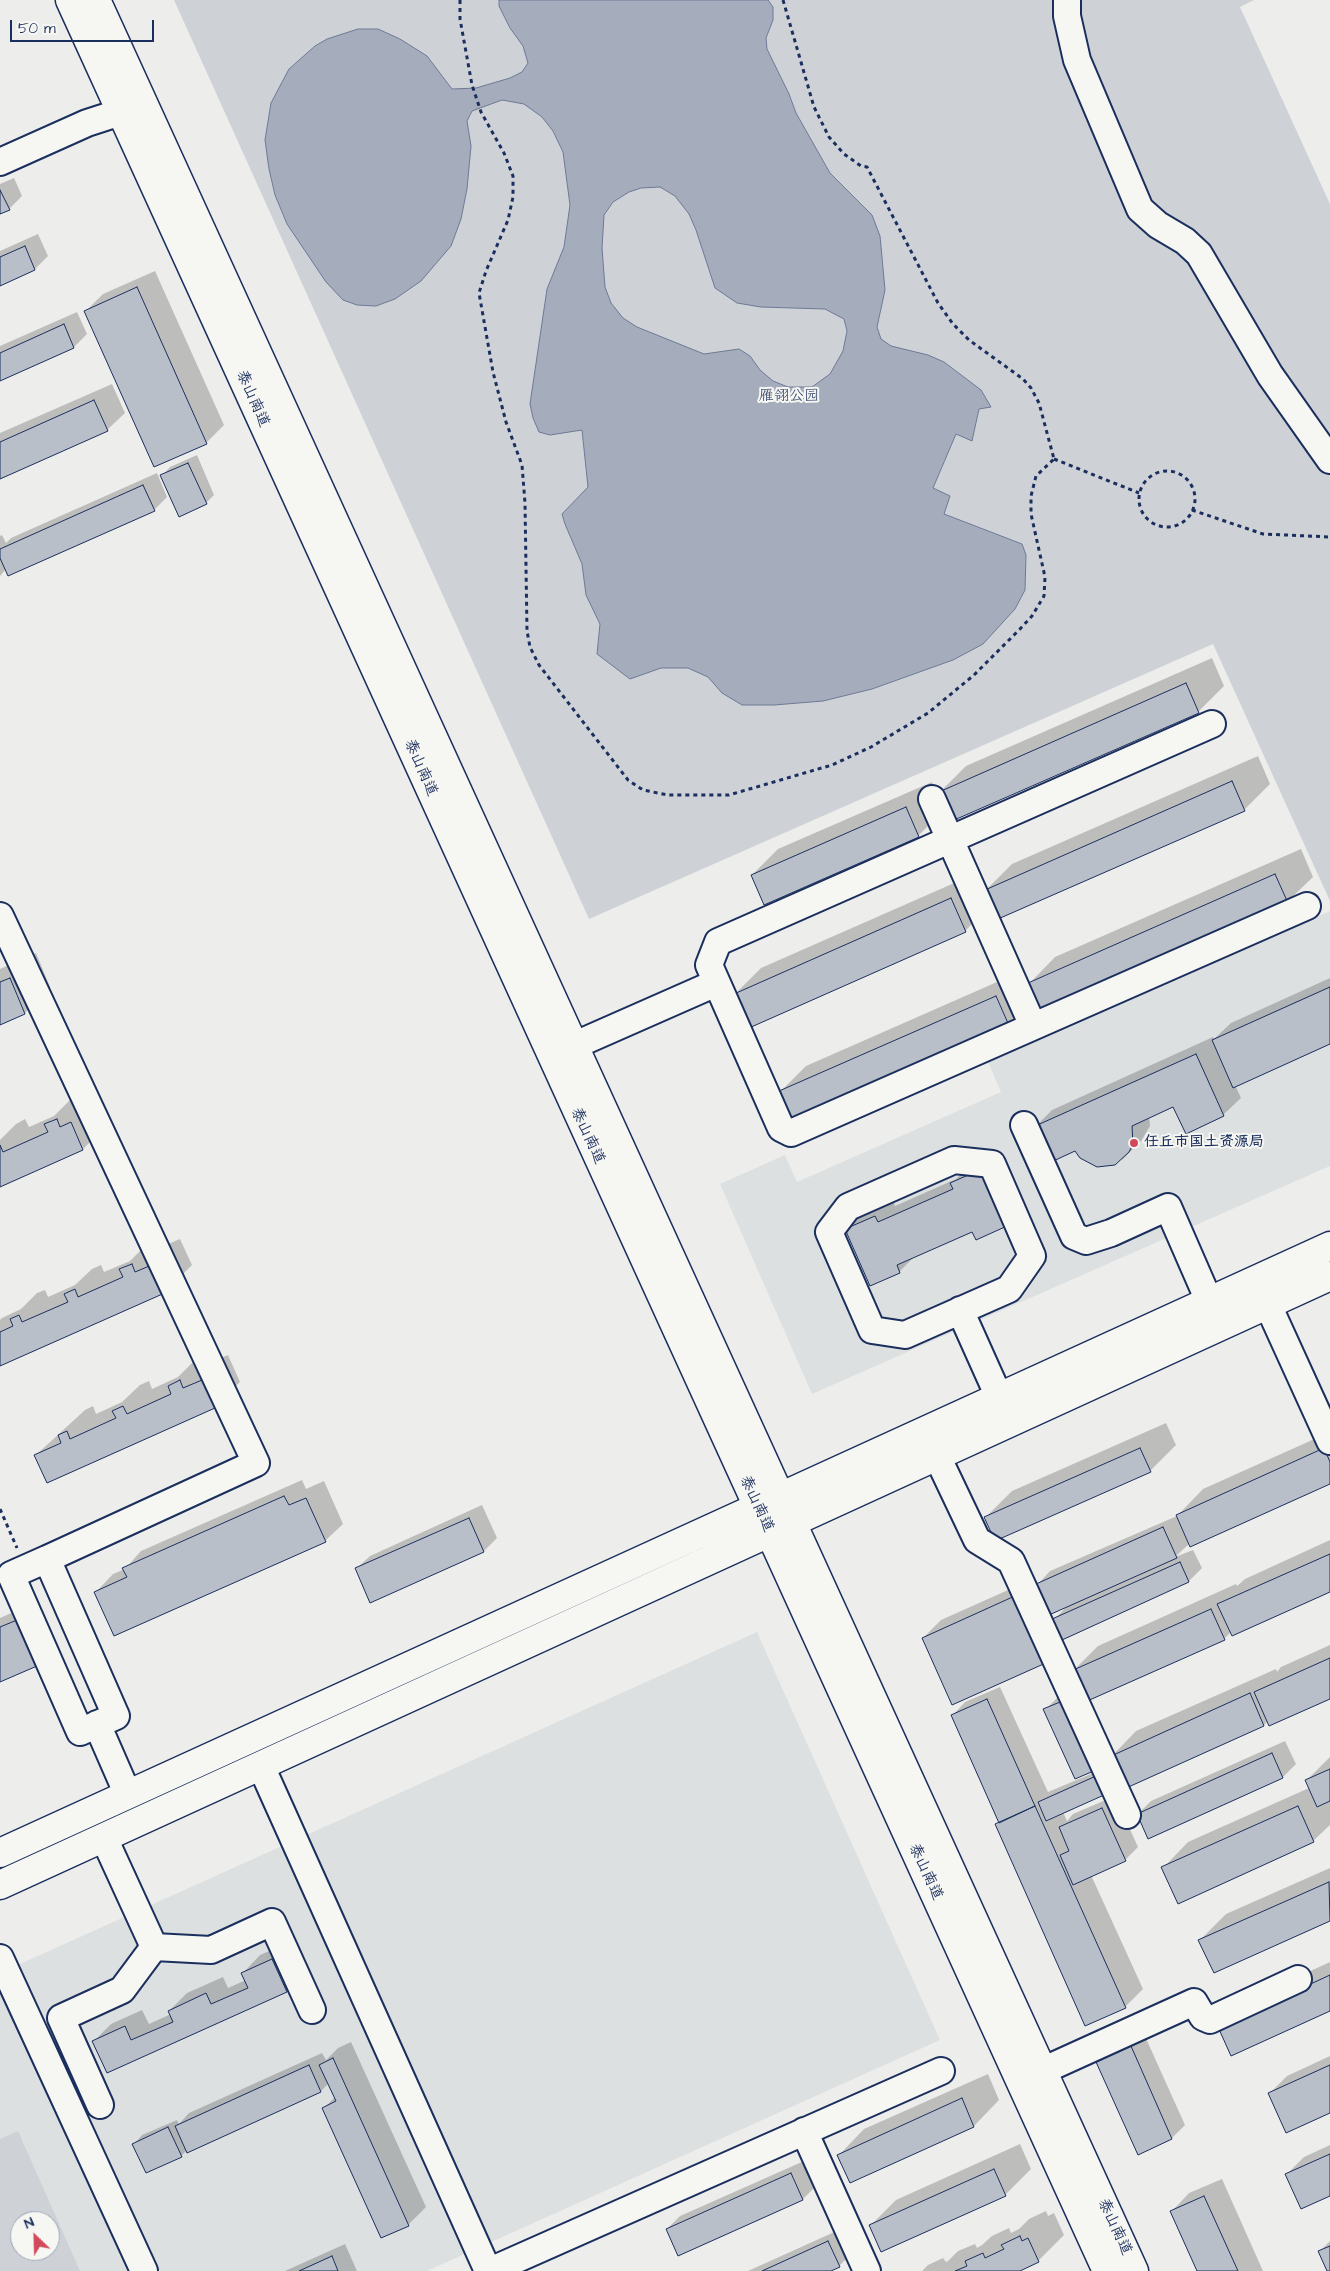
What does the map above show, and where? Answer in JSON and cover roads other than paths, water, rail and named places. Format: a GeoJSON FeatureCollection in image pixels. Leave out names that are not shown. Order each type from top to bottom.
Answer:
{"type":"FeatureCollection","features":[{"type":"Feature","properties":{"kind":"main road","name":"泰山南道"},"geometry":{"type":"LineString","coordinates":[[70,0],[780,1528],[1108,2271]]}},
{"type":"Feature","properties":{"kind":"main road","name":"泰山南道"},"geometry":{"type":"LineString","coordinates":[[96,0],[573,1046],[768,1502]]}},
{"type":"Feature","properties":{"kind":"main road"},"geometry":{"type":"LineString","coordinates":[[0,1853],[1330,1246]]}},
{"type":"Feature","properties":{"kind":"main road"},"geometry":{"type":"LineString","coordinates":[[0,1885],[1330,1276]]}},
{"type":"Feature","properties":{"kind":"main road","name":"泰山南道"},"geometry":{"type":"LineString","coordinates":[[780,1528],[1042,2071],[1134,2271]]}},
{"type":"Feature","properties":{"kind":"lane"},"geometry":{"type":"LineString","coordinates":[[1067,0],[1067,16],[1077,60],[1140,209],[1158,225],[1186,241],[1199,254],[1270,375],[1330,460]]}},
{"type":"Feature","properties":{"kind":"lane"},"geometry":{"type":"LineString","coordinates":[[0,162],[87,123],[121,112]]}},
{"type":"Feature","properties":{"kind":"lane"},"geometry":{"type":"LineString","coordinates":[[1212,724],[718,942],[709,965],[781,1128],[791,1133],[1307,906]]}},
{"type":"Feature","properties":{"kind":"lane"},"geometry":{"type":"LineString","coordinates":[[932,799],[1033,1026]]}},
{"type":"Feature","properties":{"kind":"lane"},"geometry":{"type":"LineString","coordinates":[[0,916],[256,1463],[21,1571]]}},
{"type":"Feature","properties":{"kind":"lane"},"geometry":{"type":"LineString","coordinates":[[573,1046],[716,982]]}},
{"type":"Feature","properties":{"kind":"lane"},"geometry":{"type":"LineString","coordinates":[[1024,1125],[1074,1236],[1086,1241],[1111,1233],[1168,1208],[1208,1301]]}},
{"type":"Feature","properties":{"kind":"lane"},"geometry":{"type":"LineString","coordinates":[[954,1160],[992,1164],[1032,1256],[1009,1288],[960,1310],[905,1334],[872,1330],[829,1232],[848,1206],[954,1160]]}},
{"type":"Feature","properties":{"kind":"lane"},"geometry":{"type":"LineString","coordinates":[[1268,1305],[1330,1441]]}},
{"type":"Feature","properties":{"kind":"lane"},"geometry":{"type":"LineString","coordinates":[[960,1310],[999,1397]]}},
{"type":"Feature","properties":{"kind":"lane"},"geometry":{"type":"LineString","coordinates":[[937,1456],[977,1540],[1011,1561],[1126,1815]]}},
{"type":"Feature","properties":{"kind":"lane"},"geometry":{"type":"LineString","coordinates":[[21,1571],[116,1716],[80,1732],[21,1571]]}},
{"type":"Feature","properties":{"kind":"lane"},"geometry":{"type":"LineString","coordinates":[[97,1724],[128,1795]]}},
{"type":"Feature","properties":{"kind":"lane"},"geometry":{"type":"LineString","coordinates":[[261,1766],[489,2271],[941,2071]]}},
{"type":"Feature","properties":{"kind":"lane"},"geometry":{"type":"LineString","coordinates":[[104,1838],[154,1947]]}},
{"type":"Feature","properties":{"kind":"lane"},"geometry":{"type":"LineString","coordinates":[[154,1947],[211,1950],[272,1922],[312,2010]]}},
{"type":"Feature","properties":{"kind":"lane"},"geometry":{"type":"LineString","coordinates":[[100,2105],[61,2018],[122,1990],[154,1947]]}},
{"type":"Feature","properties":{"kind":"lane"},"geometry":{"type":"LineString","coordinates":[[0,1958],[144,2271]]}},
{"type":"Feature","properties":{"kind":"lane"},"geometry":{"type":"LineString","coordinates":[[1042,2071],[1194,2002],[1203,2017],[1210,2020],[1298,1979]]}},
{"type":"Feature","properties":{"kind":"lane"},"geometry":{"type":"LineString","coordinates":[[804,2131],[867,2271]]}},
{"type":"Feature","properties":{"kind":"water"},"geometry":{"type":"Polygon","coordinates":[[[499,0],[768,0],[773,7],[773,20],[766,38],[767,49],[796,113],[830,173],[872,215],[880,236],[885,290],[877,327],[881,339],[891,346],[928,355],[944,362],[981,390],[991,407],[979,409],[972,441],[956,434],[933,488],[950,496],[944,514],[1022,544],[1026,555],[1025,590],[1015,609],[983,644],[953,660],[872,689],[823,701],[774,705],[742,705],[722,693],[708,677],[688,668],[661,668],[630,679],[597,654],[600,624],[586,595],[582,564],[562,514],[588,487],[582,430],[550,435],[539,432],[530,404],[547,289],[564,247],[570,205],[563,152],[553,131],[542,117],[524,104],[502,100],[472,111],[467,121],[471,146],[467,189],[461,219],[451,246],[421,281],[395,299],[376,306],[357,305],[343,300],[326,282],[287,224],[275,195],[269,169],[265,140],[271,103],[289,69],[315,46],[327,39],[358,29],[378,29],[400,39],[427,56],[452,89],[476,88],[510,78],[522,72],[528,63],[523,46],[510,28],[499,6],[499,0]],[[660,187],[641,188],[629,192],[613,202],[604,215],[602,248],[605,287],[611,303],[623,318],[637,327],[704,354],[739,349],[750,356],[760,370],[773,381],[788,387],[812,387],[830,374],[843,351],[847,331],[844,319],[825,309],[761,307],[737,303],[715,288],[696,230],[689,214],[675,196],[660,187]]]}},
{"type":"Feature","properties":{"kind":"place","name":"任丘市国土资源局"},"geometry":{"type":"Point","coordinates":[1134,1143]}},
{"type":"Feature","properties":{"kind":"park label","name":"雁翎公园"},"geometry":{"type":"Point","coordinates":[789,397]}}]}
